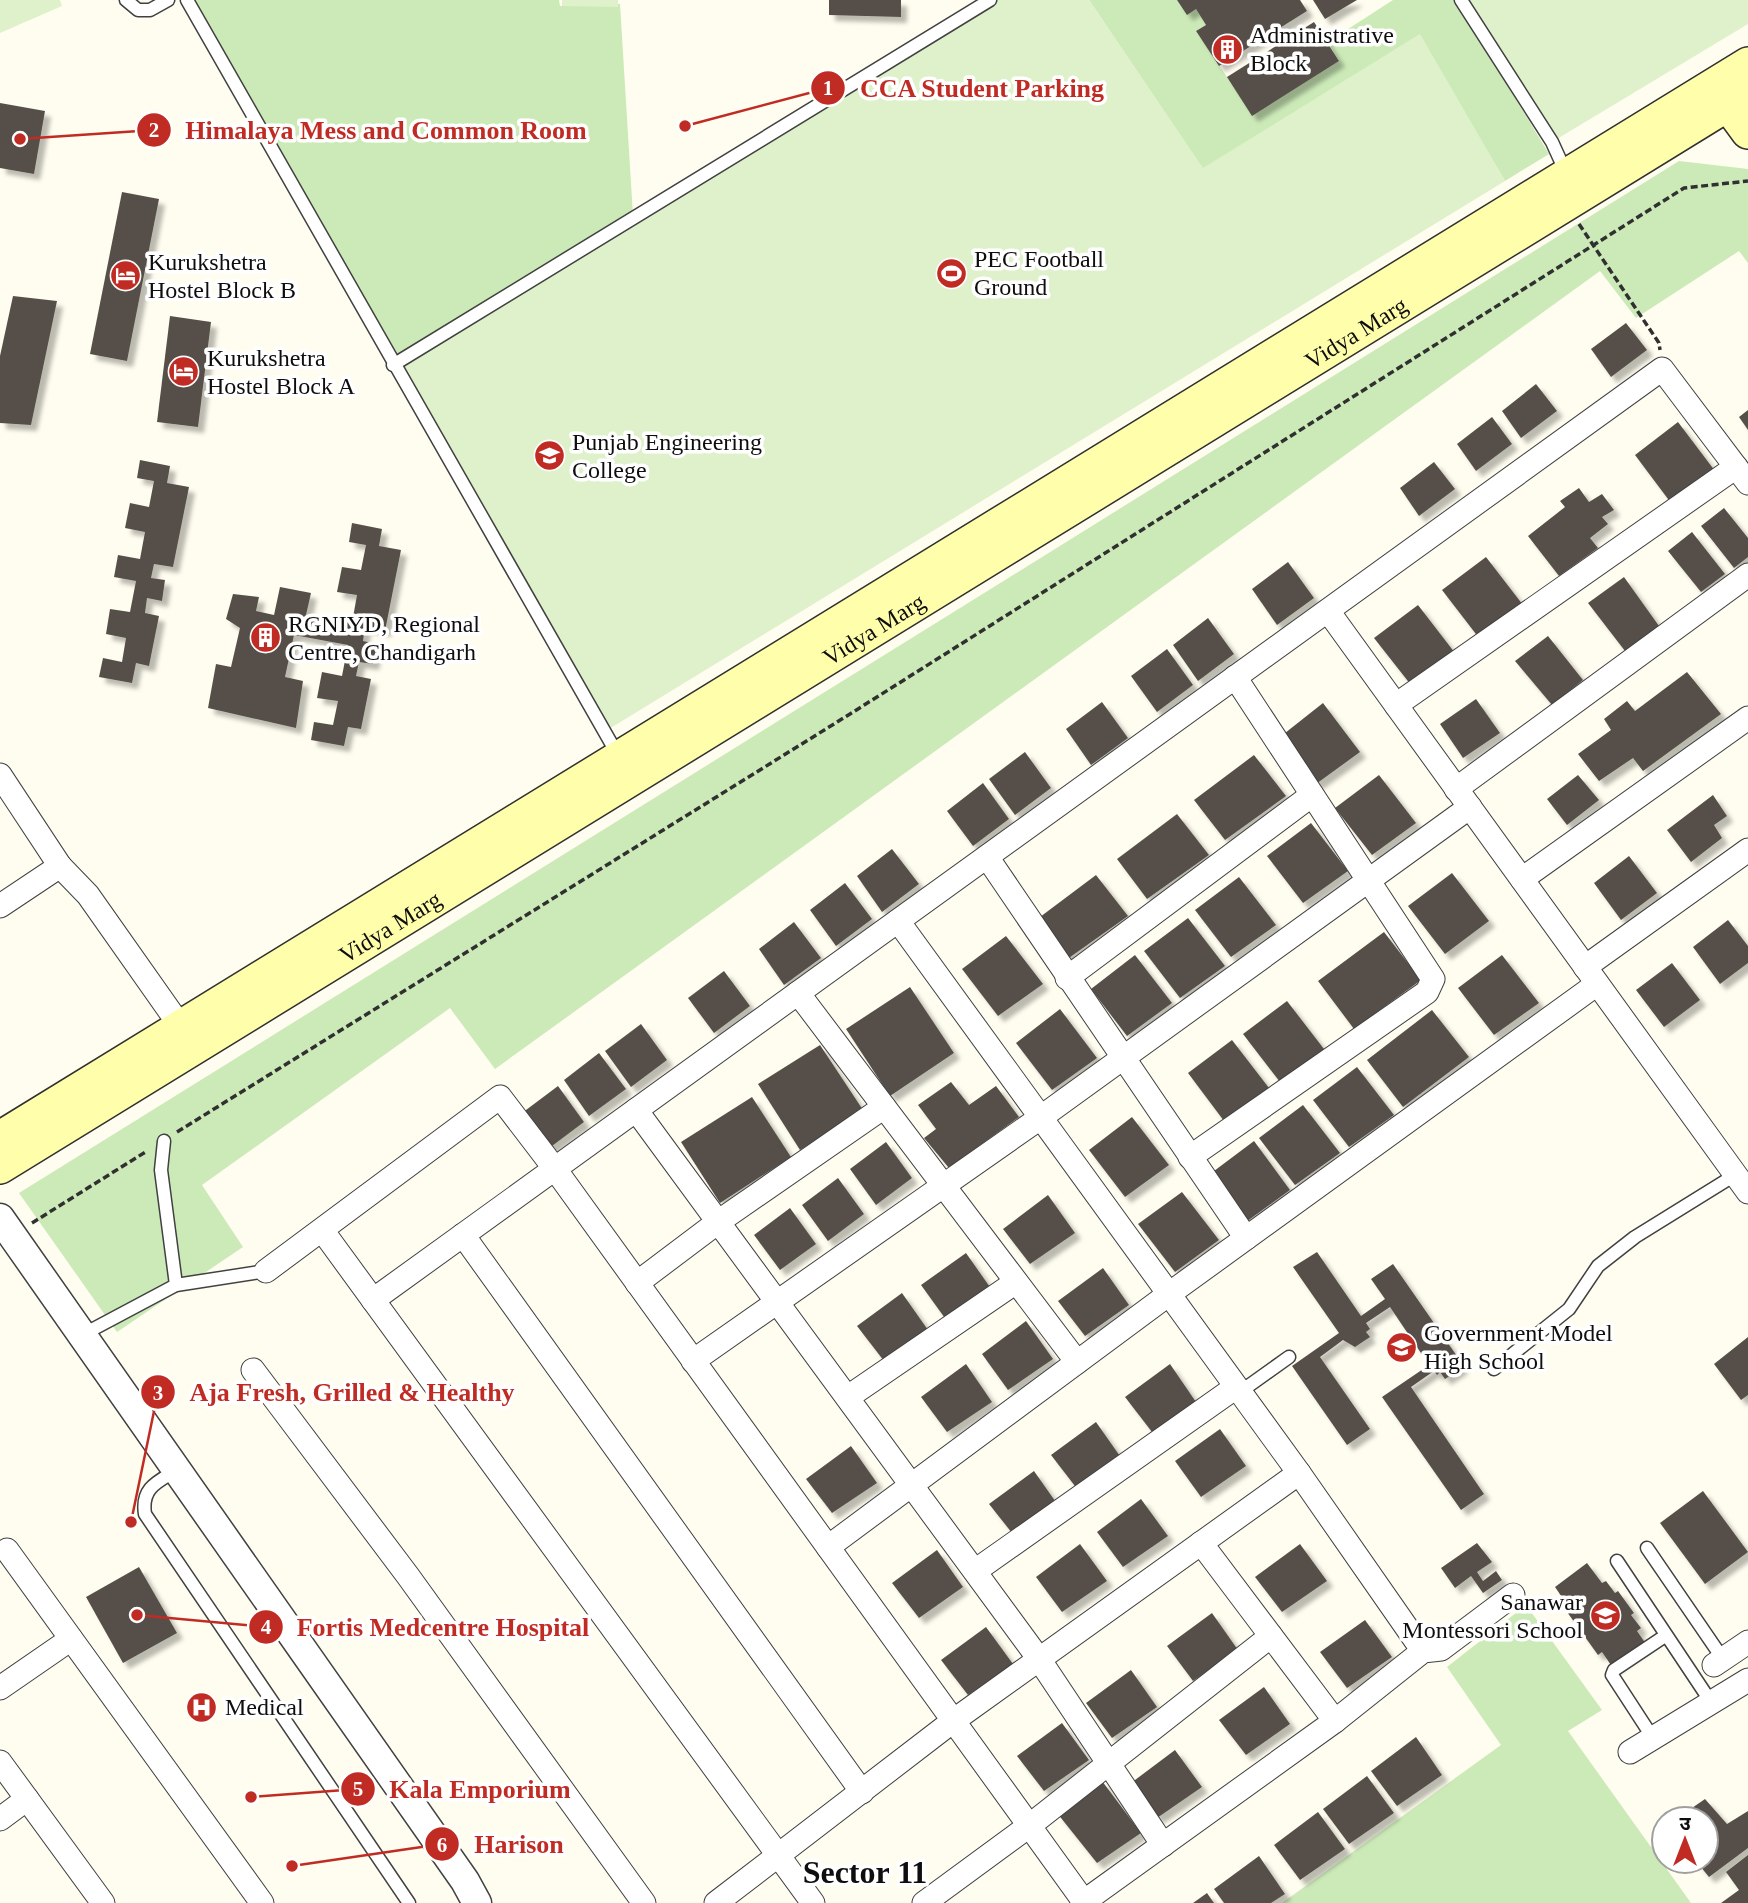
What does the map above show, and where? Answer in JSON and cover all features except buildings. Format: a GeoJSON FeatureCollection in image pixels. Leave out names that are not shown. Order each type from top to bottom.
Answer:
{"type":"FeatureCollection","features":[{"type":"Feature","properties":{"kind":"main road","name":"Vidya Marg"},"geometry":{"type":"LineString","coordinates":[[0,1167],[1730,94],[1748,64]]}},
{"type":"Feature","properties":{"kind":"main road"},"geometry":{"type":"LineString","coordinates":[[1730,94],[1748,132]]}},
{"type":"Feature","properties":{"kind":"main road","name":"Vidya Marg"},"geometry":{"type":"LineString","coordinates":[[0,1138],[619,757],[1571,192]]}},
{"type":"Feature","properties":{"kind":"street"},"geometry":{"type":"LineString","coordinates":[[373,1300],[1662,369],[1742,475],[1396,705]]}},
{"type":"Feature","properties":{"kind":"street"},"geometry":{"type":"LineString","coordinates":[[694,1361],[1040,1118],[1367,881],[1463,798],[1748,575]]}},
{"type":"Feature","properties":{"kind":"street"},"geometry":{"type":"LineString","coordinates":[[1328,611],[1742,1184]]}},
{"type":"Feature","properties":{"kind":"street"},"geometry":{"type":"LineString","coordinates":[[1190,1157],[1432,986],[1433,979],[1236,677]]}},
{"type":"Feature","properties":{"kind":"street"},"geometry":{"type":"LineString","coordinates":[[1522,879],[1748,718]]}},
{"type":"Feature","properties":{"kind":"street"},"geometry":{"type":"LineString","coordinates":[[0,775],[60,866],[88,895],[181,1027]]}},
{"type":"Feature","properties":{"kind":"street"},"geometry":{"type":"LineString","coordinates":[[1067,978],[1312,795]]}},
{"type":"Feature","properties":{"kind":"street"},"geometry":{"type":"LineString","coordinates":[[828,1547],[1246,1238],[1591,975],[1748,850]]}},
{"type":"Feature","properties":{"kind":"street"},"geometry":{"type":"LineString","coordinates":[[986,857],[1246,1238]]}},
{"type":"Feature","properties":{"kind":"street"},"geometry":{"type":"LineString","coordinates":[[0,906],[60,866]]}},
{"type":"Feature","properties":{"kind":"street"},"geometry":{"type":"LineString","coordinates":[[898,921],[1299,1473],[1423,1651]]}},
{"type":"Feature","properties":{"kind":"street"},"geometry":{"type":"LineString","coordinates":[[798,993],[1077,1362]]}},
{"type":"Feature","properties":{"kind":"street"},"geometry":{"type":"LineString","coordinates":[[266,1271],[499,1097],[555,1169],[1084,1903],[1335,1721],[1423,1651],[1441,1649],[1513,1595]]}},
{"type":"Feature","properties":{"kind":"street"},"geometry":{"type":"LineString","coordinates":[[637,1283],[718,1222],[884,1107]]}},
{"type":"Feature","properties":{"kind":"street"},"geometry":{"type":"LineString","coordinates":[[636,1110],[1039,1659],[1163,1845]]}},
{"type":"Feature","properties":{"kind":"street"},"geometry":{"type":"LineString","coordinates":[[6,1226],[457,1869],[477,1903]]}},
{"type":"Feature","properties":{"kind":"street"},"geometry":{"type":"LineString","coordinates":[[321,1230],[813,1903]]}},
{"type":"Feature","properties":{"kind":"street"},"geometry":{"type":"LineString","coordinates":[[463,1235],[862,1792]]}},
{"type":"Feature","properties":{"kind":"street"},"geometry":{"type":"LineString","coordinates":[[848,1397],[1016,1282]]}},
{"type":"Feature","properties":{"kind":"street"},"geometry":{"type":"LineString","coordinates":[[253,1370],[408,1576],[644,1903]]}},
{"type":"Feature","properties":{"kind":"street"},"geometry":{"type":"LineString","coordinates":[[975,1571],[1238,1389]]}},
{"type":"Feature","properties":{"kind":"street"},"geometry":{"type":"LineString","coordinates":[[716,1903],[953,1721],[1299,1473]]}},
{"type":"Feature","properties":{"kind":"street"},"geometry":{"type":"LineString","coordinates":[[1201,1543],[1335,1721]]}},
{"type":"Feature","properties":{"kind":"street"},"geometry":{"type":"LineString","coordinates":[[7,1550],[262,1903]]}},
{"type":"Feature","properties":{"kind":"street"},"geometry":{"type":"LineString","coordinates":[[924,1903],[1029,1826],[1271,1636]]}},
{"type":"Feature","properties":{"kind":"street"},"geometry":{"type":"LineString","coordinates":[[0,1688],[71,1639]]}},
{"type":"Feature","properties":{"kind":"street"},"geometry":{"type":"LineString","coordinates":[[1718,1662],[1748,1642]]}},
{"type":"Feature","properties":{"kind":"street"},"geometry":{"type":"LineString","coordinates":[[1630,1752],[1748,1680]]}},
{"type":"Feature","properties":{"kind":"street"},"geometry":{"type":"LineString","coordinates":[[0,1762],[103,1903]]}},
{"type":"Feature","properties":{"kind":"street"},"geometry":{"type":"LineString","coordinates":[[0,1819],[27,1799]]}},
{"type":"Feature","properties":{"kind":"lane"},"geometry":{"type":"LineString","coordinates":[[126,0],[138,10],[150,10],[167,0]]}},
{"type":"Feature","properties":{"kind":"lane"},"geometry":{"type":"LineString","coordinates":[[187,0],[619,757]]}},
{"type":"Feature","properties":{"kind":"lane"},"geometry":{"type":"LineString","coordinates":[[393,365],[990,0]]}},
{"type":"Feature","properties":{"kind":"lane"},"geometry":{"type":"LineString","coordinates":[[1461,0],[1552,142],[1571,192]]}},
{"type":"Feature","properties":{"kind":"lane"},"geometry":{"type":"LineString","coordinates":[[164,1141],[161,1170],[176,1285]]}},
{"type":"Feature","properties":{"kind":"lane"},"geometry":{"type":"LineString","coordinates":[[1494,1369],[1569,1309],[1598,1266],[1635,1237],[1742,1184]]}},
{"type":"Feature","properties":{"kind":"lane"},"geometry":{"type":"LineString","coordinates":[[82,1335],[176,1285],[266,1271]]}},
{"type":"Feature","properties":{"kind":"lane"},"geometry":{"type":"LineString","coordinates":[[1238,1389],[1289,1357]]}},
{"type":"Feature","properties":{"kind":"lane"},"geometry":{"type":"LineString","coordinates":[[177,1470],[149,1488],[143,1499],[145,1514],[409,1903]]}},
{"type":"Feature","properties":{"kind":"lane"},"geometry":{"type":"LineString","coordinates":[[1647,1548],[1718,1662]]}},
{"type":"Feature","properties":{"kind":"lane"},"geometry":{"type":"LineString","coordinates":[[1617,1561],[1711,1702]]}},
{"type":"Feature","properties":{"kind":"lane"},"geometry":{"type":"LineString","coordinates":[[1653,1738],[1612,1675],[1614,1670],[1665,1636]]}},
{"type":"Feature","properties":{"kind":"path"},"geometry":{"type":"LineString","coordinates":[[6,1226],[164,1141],[1684,188],[1748,181]]}},
{"type":"Feature","properties":{"kind":"path"},"geometry":{"type":"LineString","coordinates":[[1571,192],[1593,245],[1659,343],[1662,369]]}},
{"type":"Feature","properties":{"kind":"green space"},"geometry":{"type":"Polygon","coordinates":[[[0,0],[60,0],[62,6],[0,33],[0,0]]]}},
{"type":"Feature","properties":{"kind":"green space"},"geometry":{"type":"Polygon","coordinates":[[[188,0],[559,0],[560,6],[620,4],[633,216],[396,363],[188,0]]]}},
{"type":"Feature","properties":{"kind":"green space"},"geometry":{"type":"Polygon","coordinates":[[[562,0],[618,0],[618,7],[562,6],[562,0]]]}},
{"type":"Feature","properties":{"kind":"green space","name":"PEC Football Ground"},"geometry":{"type":"Polygon","coordinates":[[[996,0],[1089,0],[1203,168],[1420,34],[1505,181],[609,729],[397,365],[996,0]]]}},
{"type":"Feature","properties":{"kind":"green space"},"geometry":{"type":"Polygon","coordinates":[[[1089,0],[1177,0],[1196,9],[1206,25],[1196,31],[1227,77],[1339,61],[1328,42],[1393,0],[1456,0],[1549,154],[1505,181],[1419,35],[1203,169],[1089,0]]]}},
{"type":"Feature","properties":{"kind":"green space"},"geometry":{"type":"Polygon","coordinates":[[[1465,0],[1748,0],[1748,24],[1552,142],[1465,0]]]}},
{"type":"Feature","properties":{"kind":"green space"},"geometry":{"type":"Polygon","coordinates":[[[1679,161],[1748,169],[1748,263],[1739,251],[1636,318],[1600,271],[495,1069],[450,1008],[202,1185],[243,1247],[117,1332],[19,1193],[1679,161]]]}},
{"type":"Feature","properties":{"kind":"green space"},"geometry":{"type":"Polygon","coordinates":[[[1526,1605],[1602,1710],[1568,1731],[1650,1846],[1650,1875],[1671,1875],[1691,1903],[1282,1903],[1501,1745],[1447,1667],[1526,1605]]]}},
{"type":"Feature","properties":{"kind":"place","name":"Administrative Block"},"geometry":{"type":"Point","coordinates":[1227,49]}},
{"type":"Feature","properties":{"kind":"place","name":"CCA Student Parking"},"geometry":{"type":"Point","coordinates":[685,126]}},
{"type":"Feature","properties":{"kind":"place","name":"Himalaya Mess and Common Room"},"geometry":{"type":"Point","coordinates":[20,139]}},
{"type":"Feature","properties":{"kind":"place","name":"PEC Football Ground"},"geometry":{"type":"Point","coordinates":[951,273]}},
{"type":"Feature","properties":{"kind":"place","name":"Kurukshetra Hostel Block B"},"geometry":{"type":"Point","coordinates":[125,276]}},
{"type":"Feature","properties":{"kind":"place","name":"Kurukshetra Hostel Block A"},"geometry":{"type":"Point","coordinates":[184,372]}},
{"type":"Feature","properties":{"kind":"place","name":"Punjab Engineering College"},"geometry":{"type":"Point","coordinates":[549,456]}},
{"type":"Feature","properties":{"kind":"place","name":"RGNIYD, Regional Centre, Chandigarh"},"geometry":{"type":"Point","coordinates":[265,638]}},
{"type":"Feature","properties":{"kind":"place","name":"Government Model High School"},"geometry":{"type":"Point","coordinates":[1401,1347]}},
{"type":"Feature","properties":{"kind":"place","name":"Aja Fresh, Grilled & Healthy"},"geometry":{"type":"Point","coordinates":[131,1522]}},
{"type":"Feature","properties":{"kind":"place","name":"Fortis Medcentre Hospital"},"geometry":{"type":"Point","coordinates":[137,1615]}},
{"type":"Feature","properties":{"kind":"place","name":"Sanawar Montessori School"},"geometry":{"type":"Point","coordinates":[1606,1616]}},
{"type":"Feature","properties":{"kind":"place","name":"Medical"},"geometry":{"type":"Point","coordinates":[202,1707]}},
{"type":"Feature","properties":{"kind":"place","name":"Kala Emporium"},"geometry":{"type":"Point","coordinates":[251,1797]}},
{"type":"Feature","properties":{"kind":"place","name":"Harison"},"geometry":{"type":"Point","coordinates":[292,1866]}},
{"type":"Feature","properties":{"kind":"district","name":"Sector 11"},"geometry":{"type":"Point","coordinates":[865,1872]}}]}
